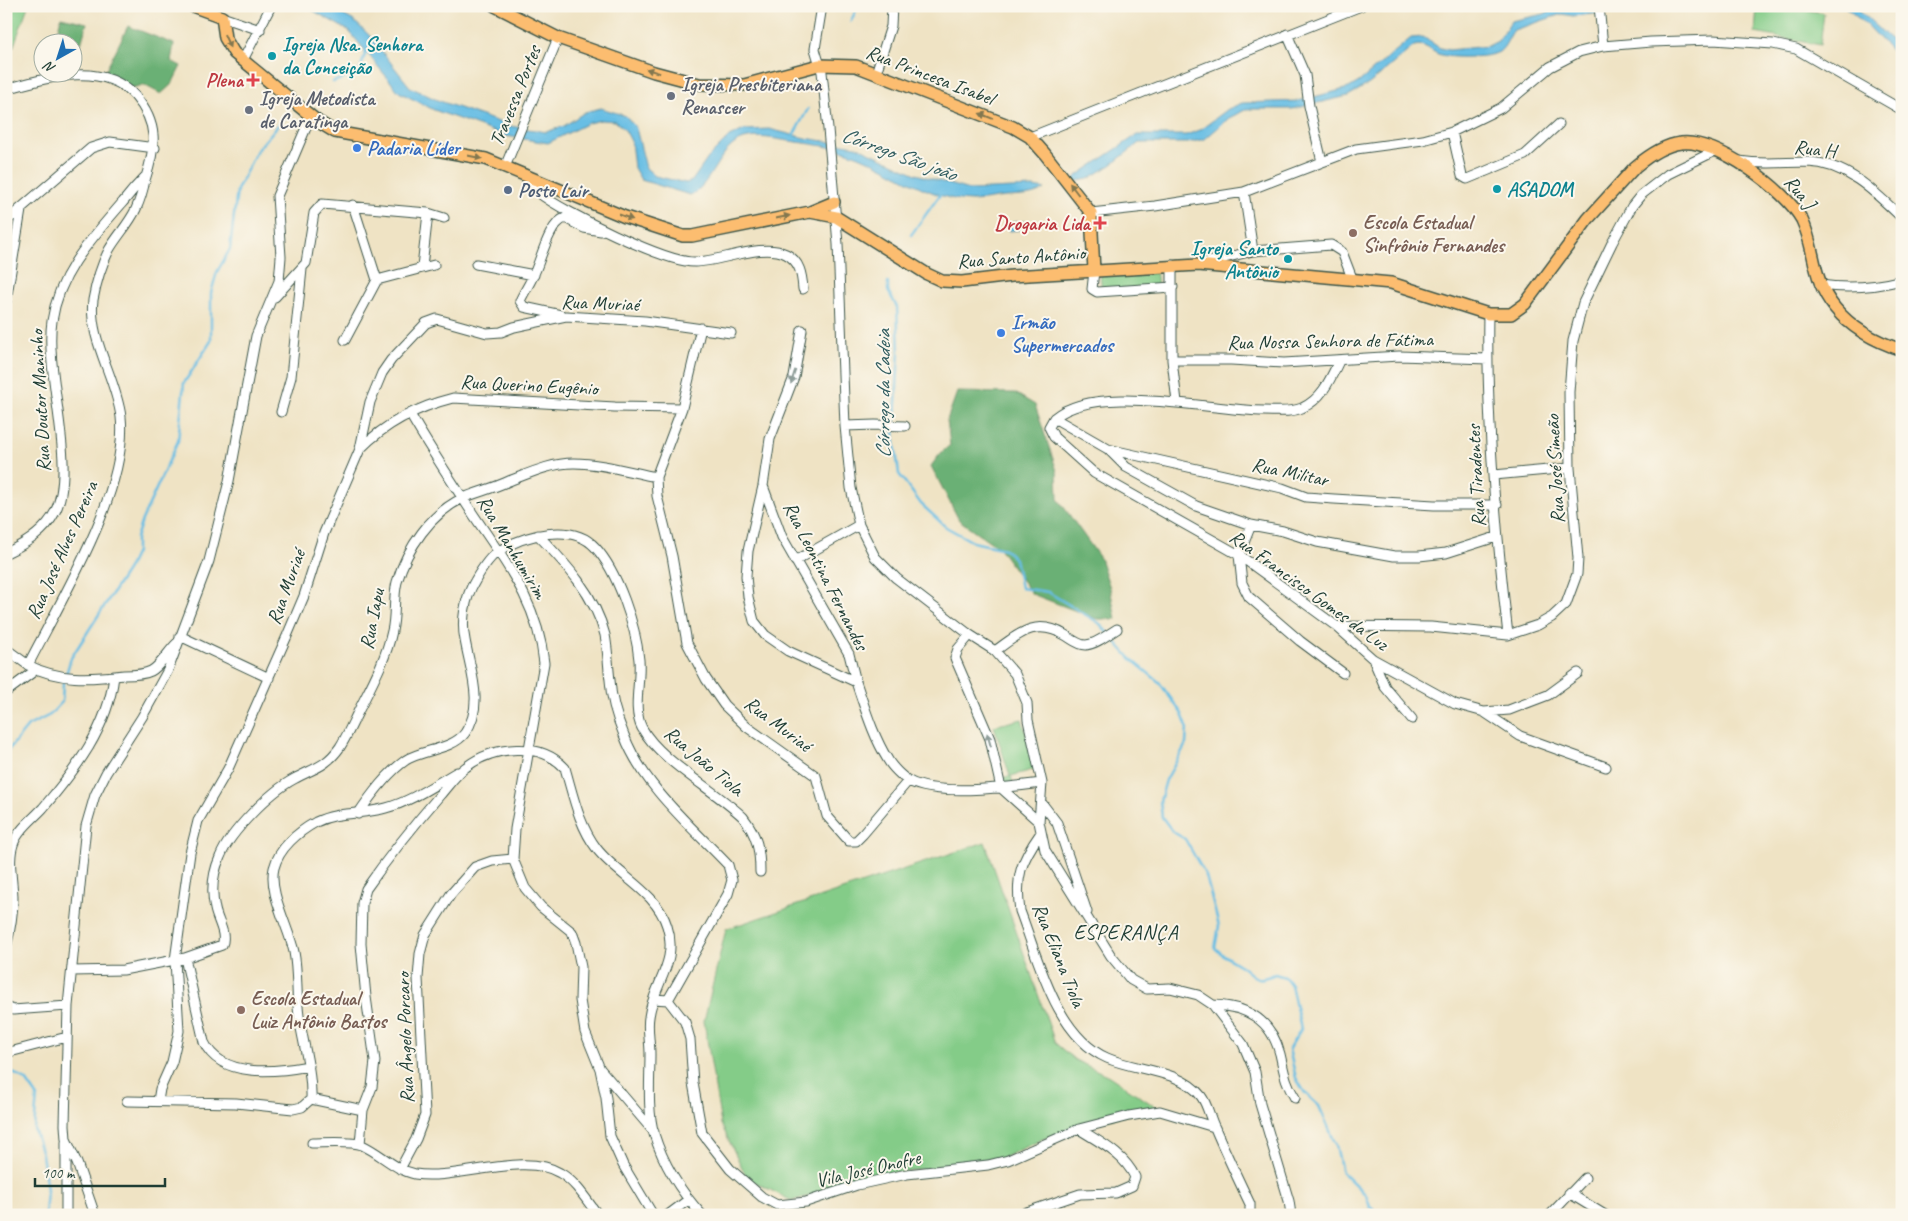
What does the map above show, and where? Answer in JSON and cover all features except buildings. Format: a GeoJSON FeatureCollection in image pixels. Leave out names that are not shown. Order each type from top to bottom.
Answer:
{"type":"FeatureCollection","features":[{"type":"Feature","properties":{"kind":"main road"},"geometry":{"type":"LineString","coordinates":[[192,6],[222,17],[225,38],[229,47],[311,116],[335,132],[365,139],[445,150],[486,159],[625,217],[683,236],[692,236],[810,212],[834,202]]}},
{"type":"Feature","properties":{"kind":"main road","name":"Rua Princesa Isabel"},"geometry":{"type":"LineString","coordinates":[[495,6],[558,38],[654,72],[711,86],[758,83],[820,68],[856,66],[1013,127],[1030,137],[1058,168],[1091,213]]}},
{"type":"Feature","properties":{"kind":"main road","name":"Rua Santo Antônio"},"geometry":{"type":"LineString","coordinates":[[836,217],[927,274],[942,281],[968,282],[1012,276],[1172,265],[1198,265],[1391,283],[1431,294],[1488,314],[1511,314],[1525,304],[1604,198],[1644,159],[1666,147],[1683,142],[1715,151]]}},
{"type":"Feature","properties":{"kind":"main road","name":"Rua J"},"geometry":{"type":"LineString","coordinates":[[1715,151],[1736,160],[1783,195],[1795,208],[1803,222],[1820,285],[1835,308],[1851,324],[1870,337],[1902,350]]}},
{"type":"Feature","properties":{"kind":"main road"},"geometry":{"type":"LineString","coordinates":[[810,212],[836,217]]}},
{"type":"Feature","properties":{"kind":"main road"},"geometry":{"type":"LineString","coordinates":[[1091,213],[1094,271]]}},
{"type":"Feature","properties":{"kind":"street"},"geometry":{"type":"LineString","coordinates":[[243,60],[272,6]]}},
{"type":"Feature","properties":{"kind":"street"},"geometry":{"type":"LineString","coordinates":[[822,6],[815,42],[831,161],[836,217],[845,426],[852,496],[859,525],[875,557],[896,578],[970,635],[995,650],[1015,674],[1022,688],[1042,783],[1040,834],[1054,867],[1111,956],[1131,980],[1147,989],[1170,988],[1198,995],[1213,1005],[1243,1044],[1255,1072],[1260,1104],[1289,1201],[1291,1215]]}},
{"type":"Feature","properties":{"kind":"street"},"geometry":{"type":"LineString","coordinates":[[876,73],[891,26],[892,6]]}},
{"type":"Feature","properties":{"kind":"street"},"geometry":{"type":"LineString","coordinates":[[1030,137],[1361,6]]}},
{"type":"Feature","properties":{"kind":"street"},"geometry":{"type":"LineString","coordinates":[[1600,6],[1603,46]]}},
{"type":"Feature","properties":{"kind":"street"},"geometry":{"type":"LineString","coordinates":[[222,17],[260,30]]}},
{"type":"Feature","properties":{"kind":"street"},"geometry":{"type":"LineString","coordinates":[[1287,34],[1302,66],[1322,162]]}},
{"type":"Feature","properties":{"kind":"street","name":"Travessa Portes"},"geometry":{"type":"LineString","coordinates":[[505,168],[558,38]]}},
{"type":"Feature","properties":{"kind":"street"},"geometry":{"type":"LineString","coordinates":[[1091,213],[1156,206],[1244,192],[1356,149],[1423,140],[1452,132],[1501,108],[1550,67],[1578,52],[1603,46],[1713,40],[1773,44],[1796,49],[1902,110]]}},
{"type":"Feature","properties":{"kind":"street","name":"Rua Doutor Maninho"},"geometry":{"type":"LineString","coordinates":[[6,89],[72,75],[110,79],[125,86],[139,102],[151,126],[155,148],[147,175],[107,219],[76,258],[63,285],[52,320],[52,359],[61,443],[62,488],[55,512],[38,534],[21,546],[6,553]]}},
{"type":"Feature","properties":{"kind":"street"},"geometry":{"type":"LineString","coordinates":[[66,1215],[68,1006],[84,842],[90,811],[106,773],[150,703],[168,670],[211,551],[229,481],[256,336],[279,281],[281,256],[277,196],[301,135],[311,116]]}},
{"type":"Feature","properties":{"kind":"street"},"geometry":{"type":"LineString","coordinates":[[1452,132],[1462,176],[1466,179],[1525,155],[1559,124]]}},
{"type":"Feature","properties":{"kind":"street"},"geometry":{"type":"LineString","coordinates":[[6,221],[91,148],[100,143],[110,142],[155,148]]}},
{"type":"Feature","properties":{"kind":"street","name":"Rua José Simeão"},"geometry":{"type":"LineString","coordinates":[[1336,626],[1431,627],[1508,635],[1538,626],[1552,617],[1566,604],[1572,592],[1578,558],[1570,468],[1568,392],[1573,341],[1583,303],[1632,206],[1641,195],[1668,174],[1715,151]]}},
{"type":"Feature","properties":{"kind":"street","name":"Rua H"},"geometry":{"type":"LineString","coordinates":[[1736,160],[1754,164],[1810,162],[1836,167],[1856,179],[1902,218]]}},
{"type":"Feature","properties":{"kind":"street","name":"Rua José Alves Pereira"},"geometry":{"type":"LineString","coordinates":[[28,665],[102,514],[121,452],[121,419],[118,395],[94,332],[93,301],[100,271],[110,250],[136,208],[147,175]]}},
{"type":"Feature","properties":{"kind":"street"},"geometry":{"type":"LineString","coordinates":[[528,177],[539,193],[611,232],[683,262],[719,259],[760,251],[774,250],[786,254],[797,262],[802,273],[803,289]]}},
{"type":"Feature","properties":{"kind":"street"},"geometry":{"type":"LineString","coordinates":[[1244,192],[1253,251]]}},
{"type":"Feature","properties":{"kind":"street"},"geometry":{"type":"LineString","coordinates":[[281,412],[291,377],[302,269],[309,254],[314,213],[318,208],[322,204],[353,205],[428,213],[444,218]]}},
{"type":"Feature","properties":{"kind":"street"},"geometry":{"type":"LineString","coordinates":[[345,340],[377,280],[353,205]]}},
{"type":"Feature","properties":{"kind":"street"},"geometry":{"type":"LineString","coordinates":[[6,300],[21,210]]}},
{"type":"Feature","properties":{"kind":"street"},"geometry":{"type":"LineString","coordinates":[[422,268],[428,213]]}},
{"type":"Feature","properties":{"kind":"street"},"geometry":{"type":"LineString","coordinates":[[566,316],[522,306],[520,301],[534,275],[549,237],[560,220],[565,218],[584,228],[611,232]]}},
{"type":"Feature","properties":{"kind":"street","name":"Rua Santo Antônio"},"geometry":{"type":"LineString","coordinates":[[1198,265],[1253,251],[1332,245],[1342,252],[1352,278]]}},
{"type":"Feature","properties":{"kind":"street"},"geometry":{"type":"LineString","coordinates":[[476,264],[534,275]]}},
{"type":"Feature","properties":{"kind":"street"},"geometry":{"type":"LineString","coordinates":[[377,280],[434,265]]}},
{"type":"Feature","properties":{"kind":"street"},"geometry":{"type":"LineString","coordinates":[[1172,265],[1172,360],[1177,402]]}},
{"type":"Feature","properties":{"kind":"street"},"geometry":{"type":"LineString","coordinates":[[273,298],[302,269]]}},
{"type":"Feature","properties":{"kind":"street"},"geometry":{"type":"LineString","coordinates":[[1094,271],[1092,289],[1097,292],[1173,286]]}},
{"type":"Feature","properties":{"kind":"street"},"geometry":{"type":"LineString","coordinates":[[1820,285],[1841,288],[1860,287],[1902,280]]}},
{"type":"Feature","properties":{"kind":"street","name":"Rua Tiradentes"},"geometry":{"type":"LineString","coordinates":[[1488,314],[1488,359],[1497,505],[1496,537],[1508,635]]}},
{"type":"Feature","properties":{"kind":"street","name":"Rua Muriaé"},"geometry":{"type":"LineString","coordinates":[[158,1101],[160,1089],[172,1062],[179,1031],[175,960],[190,853],[198,821],[228,768],[304,596],[324,533],[360,450],[370,402],[382,372],[408,339],[426,323],[437,319],[487,333],[501,332],[514,326],[566,316],[644,321],[701,328],[682,408],[656,477],[657,496],[672,556],[683,628],[694,656],[724,705],[747,726],[816,776],[827,816],[849,841],[856,841],[863,834],[908,781]]}},
{"type":"Feature","properties":{"kind":"street"},"geometry":{"type":"LineString","coordinates":[[701,328],[731,332]]}},
{"type":"Feature","properties":{"kind":"street"},"geometry":{"type":"LineString","coordinates":[[802,330],[794,377],[770,439],[763,486],[748,550],[746,576],[754,621],[765,635],[788,651],[856,682]]}},
{"type":"Feature","properties":{"kind":"street","name":"Rua Nossa Senhora de Fátima"},"geometry":{"type":"LineString","coordinates":[[1172,360],[1231,360],[1284,363],[1399,356],[1488,359]]}},
{"type":"Feature","properties":{"kind":"street"},"geometry":{"type":"LineString","coordinates":[[1338,361],[1330,382],[1320,394],[1301,408],[1288,411],[1240,411],[1142,399],[1070,407],[1054,418],[1108,449],[1126,467],[1159,488],[1196,506],[1251,525],[1283,531],[1317,542],[1394,556],[1446,553],[1496,537]]}},
{"type":"Feature","properties":{"kind":"street","name":"Rua Querino Eugênio"},"geometry":{"type":"LineString","coordinates":[[360,450],[378,431],[431,403],[453,398],[615,407],[682,408]]}},
{"type":"Feature","properties":{"kind":"street","name":"Rua Manhumirim"},"geometry":{"type":"LineString","coordinates":[[410,414],[462,499],[518,581],[541,637],[544,663],[515,828],[513,859]]}},
{"type":"Feature","properties":{"kind":"street","name":"Rua Francisco Gomes da Luz"},"geometry":{"type":"LineString","coordinates":[[1054,418],[1049,427],[1054,437],[1094,474],[1239,555],[1336,626],[1373,659],[1455,704],[1484,712],[1509,710],[1548,695],[1578,673]]}},
{"type":"Feature","properties":{"kind":"street"},"geometry":{"type":"LineString","coordinates":[[845,426],[902,426]]}},
{"type":"Feature","properties":{"kind":"street","name":"Rua Militar"},"geometry":{"type":"LineString","coordinates":[[1108,449],[1282,488],[1306,496],[1434,505],[1497,505]]}},
{"type":"Feature","properties":{"kind":"street","name":"Rua Iapu"},"geometry":{"type":"LineString","coordinates":[[185,958],[220,947],[223,942],[223,934],[215,908],[214,882],[218,860],[229,838],[282,788],[331,760],[342,744],[387,650],[393,628],[397,582],[417,539],[433,518],[462,499],[535,470],[574,463],[656,477]]}},
{"type":"Feature","properties":{"kind":"street"},"geometry":{"type":"LineString","coordinates":[[1494,475],[1570,468]]}},
{"type":"Feature","properties":{"kind":"street","name":"Rua Leontina Fernandes"},"geometry":{"type":"LineString","coordinates":[[763,486],[782,537],[848,654],[876,738],[889,762],[908,781]]}},
{"type":"Feature","properties":{"kind":"street"},"geometry":{"type":"LineString","coordinates":[[795,561],[859,525]]}},
{"type":"Feature","properties":{"kind":"street"},"geometry":{"type":"LineString","coordinates":[[1251,525],[1239,555],[1242,583],[1249,597],[1300,642],[1343,673]]}},
{"type":"Feature","properties":{"kind":"street","name":"Rua João Tiola"},"geometry":{"type":"LineString","coordinates":[[498,551],[538,535],[568,532],[582,537],[595,547],[606,564],[630,614],[640,660],[638,713],[641,726],[646,735],[672,760],[743,817],[753,830],[760,851],[760,872]]}},
{"type":"Feature","properties":{"kind":"street"},"geometry":{"type":"LineString","coordinates":[[538,535],[572,570],[589,597],[600,621],[607,649],[615,709],[631,752],[642,770],[663,796],[728,864],[732,873],[728,894],[668,1000],[654,999]]}},
{"type":"Feature","properties":{"kind":"street"},"geometry":{"type":"LineString","coordinates":[[358,814],[382,783],[407,760],[457,741],[467,729],[473,710],[475,682],[464,638],[464,616],[468,595],[475,580],[498,551]]}},
{"type":"Feature","properties":{"kind":"street"},"geometry":{"type":"LineString","coordinates":[[995,650],[1022,632],[1046,626],[1078,643],[1093,644],[1115,630]]}},
{"type":"Feature","properties":{"kind":"street"},"geometry":{"type":"LineString","coordinates":[[970,635],[958,649],[955,658],[990,740],[1001,788],[1039,822]]}},
{"type":"Feature","properties":{"kind":"street"},"geometry":{"type":"LineString","coordinates":[[6,650],[37,670],[76,678],[114,676],[150,672],[179,638]]}},
{"type":"Feature","properties":{"kind":"street"},"geometry":{"type":"LineString","coordinates":[[179,638],[269,678]]}},
{"type":"Feature","properties":{"kind":"street"},"geometry":{"type":"LineString","coordinates":[[1373,659],[1385,687],[1412,719]]}},
{"type":"Feature","properties":{"kind":"street"},"geometry":{"type":"LineString","coordinates":[[6,692],[37,670]]}},
{"type":"Feature","properties":{"kind":"street"},"geometry":{"type":"LineString","coordinates":[[6,948],[12,922],[11,853],[14,841],[45,806],[97,734],[106,716],[112,697],[114,676]]}},
{"type":"Feature","properties":{"kind":"street"},"geometry":{"type":"LineString","coordinates":[[1484,712],[1520,736],[1606,767]]}},
{"type":"Feature","properties":{"kind":"street"},"geometry":{"type":"LineString","coordinates":[[311,1099],[309,1066],[300,1018],[294,952],[276,895],[273,870],[278,857],[287,845],[315,823],[339,814],[358,814],[387,808],[406,801],[478,759],[494,753],[530,749],[558,761],[564,768],[587,834],[606,859],[643,891],[660,910],[668,927],[670,948],[667,968],[648,1017],[654,1132],[664,1159],[688,1200],[702,1215]]}},
{"type":"Feature","properties":{"kind":"street"},"geometry":{"type":"LineString","coordinates":[[360,1144],[363,1110],[372,1087],[375,1061],[361,944],[364,896],[377,873],[464,768]]}},
{"type":"Feature","properties":{"kind":"street"},"geometry":{"type":"LineString","coordinates":[[908,781],[931,788],[1001,788],[1042,783]]}},
{"type":"Feature","properties":{"kind":"street"},"geometry":{"type":"LineString","coordinates":[[1041,802],[1057,823],[1089,920]]}},
{"type":"Feature","properties":{"kind":"street","name":"Rua Eliana Tiola"},"geometry":{"type":"LineString","coordinates":[[1040,834],[1024,857],[1018,895],[1020,910],[1056,1003],[1070,1028],[1084,1043],[1106,1058],[1166,1075],[1184,1083],[1201,1096],[1250,1204],[1250,1215]]}},
{"type":"Feature","properties":{"kind":"street"},"geometry":{"type":"LineString","coordinates":[[513,859],[525,888],[541,907],[572,932],[580,967],[580,1000],[585,1032],[600,1069],[606,1098],[610,1136],[623,1165],[653,1215]]}},
{"type":"Feature","properties":{"kind":"street","name":"Rua Ângelo Porcaro"},"geometry":{"type":"LineString","coordinates":[[400,1168],[416,1139],[425,1115],[418,978],[420,954],[425,935],[446,901],[475,867],[492,861],[513,859]]}},
{"type":"Feature","properties":{"kind":"street"},"geometry":{"type":"LineString","coordinates":[[72,970],[123,970],[185,958],[204,1042],[210,1054],[237,1067],[263,1072],[309,1066]]}},
{"type":"Feature","properties":{"kind":"street","name":"Vila José Onofre"},"geometry":{"type":"LineString","coordinates":[[668,1000],[685,1022],[690,1039],[693,1082],[702,1133],[730,1168],[762,1198],[777,1206],[806,1202],[857,1185],[907,1174],[988,1166],[1008,1160],[1079,1129],[1113,1119],[1160,1111],[1214,1127]]}},
{"type":"Feature","properties":{"kind":"street"},"geometry":{"type":"LineString","coordinates":[[1213,1005],[1242,1008],[1257,1018],[1272,1033],[1280,1054],[1283,1074],[1295,1098]]}},
{"type":"Feature","properties":{"kind":"street"},"geometry":{"type":"LineString","coordinates":[[6,1007],[13,1010],[68,1006]]}},
{"type":"Feature","properties":{"kind":"street"},"geometry":{"type":"LineString","coordinates":[[6,1054],[67,1037]]}},
{"type":"Feature","properties":{"kind":"street"},"geometry":{"type":"LineString","coordinates":[[600,1069],[654,1132]]}},
{"type":"Feature","properties":{"kind":"street"},"geometry":{"type":"LineString","coordinates":[[311,1099],[363,1110]]}},
{"type":"Feature","properties":{"kind":"street"},"geometry":{"type":"LineString","coordinates":[[127,1101],[236,1103],[293,1109],[302,1107],[311,1099]]}},
{"type":"Feature","properties":{"kind":"street"},"geometry":{"type":"LineString","coordinates":[[1018,1215],[1080,1194],[1116,1193],[1132,1186],[1135,1177],[1130,1166],[1118,1154],[1079,1129]]}},
{"type":"Feature","properties":{"kind":"street"},"geometry":{"type":"LineString","coordinates":[[66,1139],[77,1163],[95,1215]]}},
{"type":"Feature","properties":{"kind":"street"},"geometry":{"type":"LineString","coordinates":[[312,1142],[360,1144],[400,1168],[414,1174],[432,1176],[521,1166],[541,1167],[559,1172],[571,1182],[598,1215]]}},
{"type":"Feature","properties":{"kind":"street"},"geometry":{"type":"LineString","coordinates":[[1550,1215],[1585,1178]]}},
{"type":"Feature","properties":{"kind":"street"},"geometry":{"type":"LineString","coordinates":[[1569,1193],[1605,1215]]}},
{"type":"Feature","properties":{"kind":"street"},"geometry":{"type":"LineString","coordinates":[[668,1215],[688,1200]]}},
{"type":"Feature","properties":{"kind":"green space"},"geometry":{"type":"Polygon","coordinates":[[[6,6],[28,6],[13,48],[6,46],[6,6]]]}},
{"type":"Feature","properties":{"kind":"green space"},"geometry":{"type":"Polygon","coordinates":[[[1757,6],[1780,6],[1824,13],[1820,45],[1755,33],[1757,6]]]}},
{"type":"Feature","properties":{"kind":"green space"},"geometry":{"type":"Polygon","coordinates":[[[61,17],[87,23],[82,41],[82,32],[57,32],[61,17]]]}},
{"type":"Feature","properties":{"kind":"green space"},"geometry":{"type":"Polygon","coordinates":[[[128,26],[174,44],[171,61],[181,66],[172,84],[161,94],[144,85],[131,88],[104,74],[128,26]]]}},
{"type":"Feature","properties":{"kind":"green space"},"geometry":{"type":"Polygon","coordinates":[[[1156,269],[1158,286],[1102,291],[1100,274],[1156,269]]]}},
{"type":"Feature","properties":{"kind":"green space"},"geometry":{"type":"Polygon","coordinates":[[[957,392],[1015,393],[1035,405],[1057,471],[1058,499],[1100,558],[1110,588],[1116,619],[1097,619],[1032,594],[999,548],[959,520],[931,466],[950,445],[947,420],[957,392]]]}},
{"type":"Feature","properties":{"kind":"green space"},"geometry":{"type":"Polygon","coordinates":[[[1022,719],[1036,769],[1011,776],[1013,784],[1005,785],[1002,778],[1010,776],[994,726],[1022,719]]]}},
{"type":"Feature","properties":{"kind":"green space"},"geometry":{"type":"Polygon","coordinates":[[[985,842],[1055,1043],[1075,1060],[1109,1076],[1159,1109],[1112,1118],[1043,1139],[994,1162],[880,1174],[792,1201],[747,1178],[721,1124],[704,1021],[726,929],[985,842]]]}},
{"type":"Feature","properties":{"kind":"water"},"geometry":{"type":"Polygon","coordinates":[[[305,6],[327,6],[354,21],[369,35],[410,87],[437,100],[510,126],[546,132],[564,126],[585,112],[601,108],[626,116],[636,128],[646,168],[655,176],[686,183],[692,181],[708,158],[729,137],[744,130],[769,129],[805,138],[856,146],[916,174],[969,190],[1033,187],[1045,189],[1026,196],[975,201],[956,199],[927,190],[873,162],[851,153],[816,145],[755,137],[735,143],[721,158],[704,184],[690,195],[641,180],[634,168],[631,141],[625,130],[615,121],[601,120],[588,123],[548,143],[506,136],[434,110],[399,92],[349,31],[305,6]]]}},
{"type":"Feature","properties":{"kind":"water"},"geometry":{"type":"Polygon","coordinates":[[[1584,6],[1673,6],[1573,16],[1562,14],[1514,30],[1499,52],[1487,56],[1451,57],[1438,54],[1424,46],[1414,46],[1369,84],[1348,96],[1292,109],[1247,109],[1229,118],[1205,139],[1188,143],[1139,143],[1111,165],[1088,179],[1072,182],[1078,175],[1137,135],[1186,135],[1200,130],[1228,109],[1242,103],[1298,101],[1349,88],[1359,82],[1411,38],[1423,37],[1440,48],[1449,50],[1488,46],[1498,41],[1511,21],[1544,14],[1555,8],[1584,6]]]}},
{"type":"Feature","properties":{"kind":"water"},"geometry":{"type":"Polygon","coordinates":[[[1844,6],[1855,6],[1902,50],[1902,62],[1871,29],[1844,6]]]}},
{"type":"Feature","properties":{"kind":"water"},"geometry":{"type":"Polygon","coordinates":[[[1025,221],[1026,229],[1009,231],[1008,223],[1025,221]]]}},
{"type":"Feature","properties":{"kind":"waterway"},"geometry":{"type":"LineString","coordinates":[[851,21],[858,6]]}},
{"type":"Feature","properties":{"kind":"waterway"},"geometry":{"type":"LineString","coordinates":[[333,82],[359,73],[367,48]]}},
{"type":"Feature","properties":{"kind":"waterway"},"geometry":{"type":"LineString","coordinates":[[793,136],[808,109]]}},
{"type":"Feature","properties":{"kind":"waterway"},"geometry":{"type":"LineString","coordinates":[[6,753],[28,726],[50,715],[62,702],[63,684],[71,658],[128,569],[136,552],[136,538],[142,520],[178,441],[184,383],[211,341],[211,293],[217,272],[230,249],[237,190],[257,150],[285,117]]}},
{"type":"Feature","properties":{"kind":"waterway","name":"Córrego da Cadeia"},"geometry":{"type":"LineString","coordinates":[[911,235],[942,192]]}},
{"type":"Feature","properties":{"kind":"waterway","name":"Córrego da Cadeia"},"geometry":{"type":"LineString","coordinates":[[888,283],[888,291],[897,307],[899,352],[894,436],[899,474],[921,504],[946,527],[973,542],[1005,549],[1015,559],[1021,588],[1048,592],[1099,623],[1130,658],[1159,682],[1182,714],[1187,727],[1186,744],[1166,780],[1160,801],[1162,817],[1173,832],[1185,839],[1206,876],[1219,926],[1215,948],[1256,978],[1275,974],[1285,977],[1291,985],[1301,1029],[1289,1049],[1296,1078],[1305,1093],[1319,1106],[1336,1145],[1342,1172],[1366,1195],[1370,1207],[1377,1212],[1391,1211],[1399,1215]]}},
{"type":"Feature","properties":{"kind":"waterway"},"geometry":{"type":"LineString","coordinates":[[6,1069],[26,1080],[37,1096],[34,1129],[42,1154],[47,1190],[45,1215]]}},
{"type":"Feature","properties":{"kind":"place","name":"Igreja Nsa. Senhora da Conceição"},"geometry":{"type":"Point","coordinates":[272,56]}},
{"type":"Feature","properties":{"kind":"place","name":"Plena"},"geometry":{"type":"Point","coordinates":[253,80]}},
{"type":"Feature","properties":{"kind":"place","name":"Igreja Presbiteriana Renascer"},"geometry":{"type":"Point","coordinates":[671,96]}},
{"type":"Feature","properties":{"kind":"place","name":"Igreja Metodista de Caratinga"},"geometry":{"type":"Point","coordinates":[249,110]}},
{"type":"Feature","properties":{"kind":"place","name":"Padaria Líder"},"geometry":{"type":"Point","coordinates":[357,148]}},
{"type":"Feature","properties":{"kind":"place","name":"ASADOM"},"geometry":{"type":"Point","coordinates":[1497,189]}},
{"type":"Feature","properties":{"kind":"place","name":"Posto Lair"},"geometry":{"type":"Point","coordinates":[508,190]}},
{"type":"Feature","properties":{"kind":"place","name":"Drogaria Lida"},"geometry":{"type":"Point","coordinates":[1100,223]}},
{"type":"Feature","properties":{"kind":"place","name":"Escola Estadual Sinfrônio Fernandes"},"geometry":{"type":"Point","coordinates":[1353,233]}},
{"type":"Feature","properties":{"kind":"place","name":"Igreja Santo Antônio"},"geometry":{"type":"Point","coordinates":[1288,259]}},
{"type":"Feature","properties":{"kind":"place","name":"Irmão Supermercados"},"geometry":{"type":"Point","coordinates":[1001,333]}},
{"type":"Feature","properties":{"kind":"place","name":"Escola Estadual Luiz Antônio Bastos"},"geometry":{"type":"Point","coordinates":[241,1010]}},
{"type":"Feature","properties":{"kind":"district","name":"ESPERANÇA"},"geometry":{"type":"Point","coordinates":[1126,932]}},
{"type":"Feature","properties":{"kind":"water label","name":"Córrego São joão"},"geometry":{"type":"Point","coordinates":[899,154]}}]}
